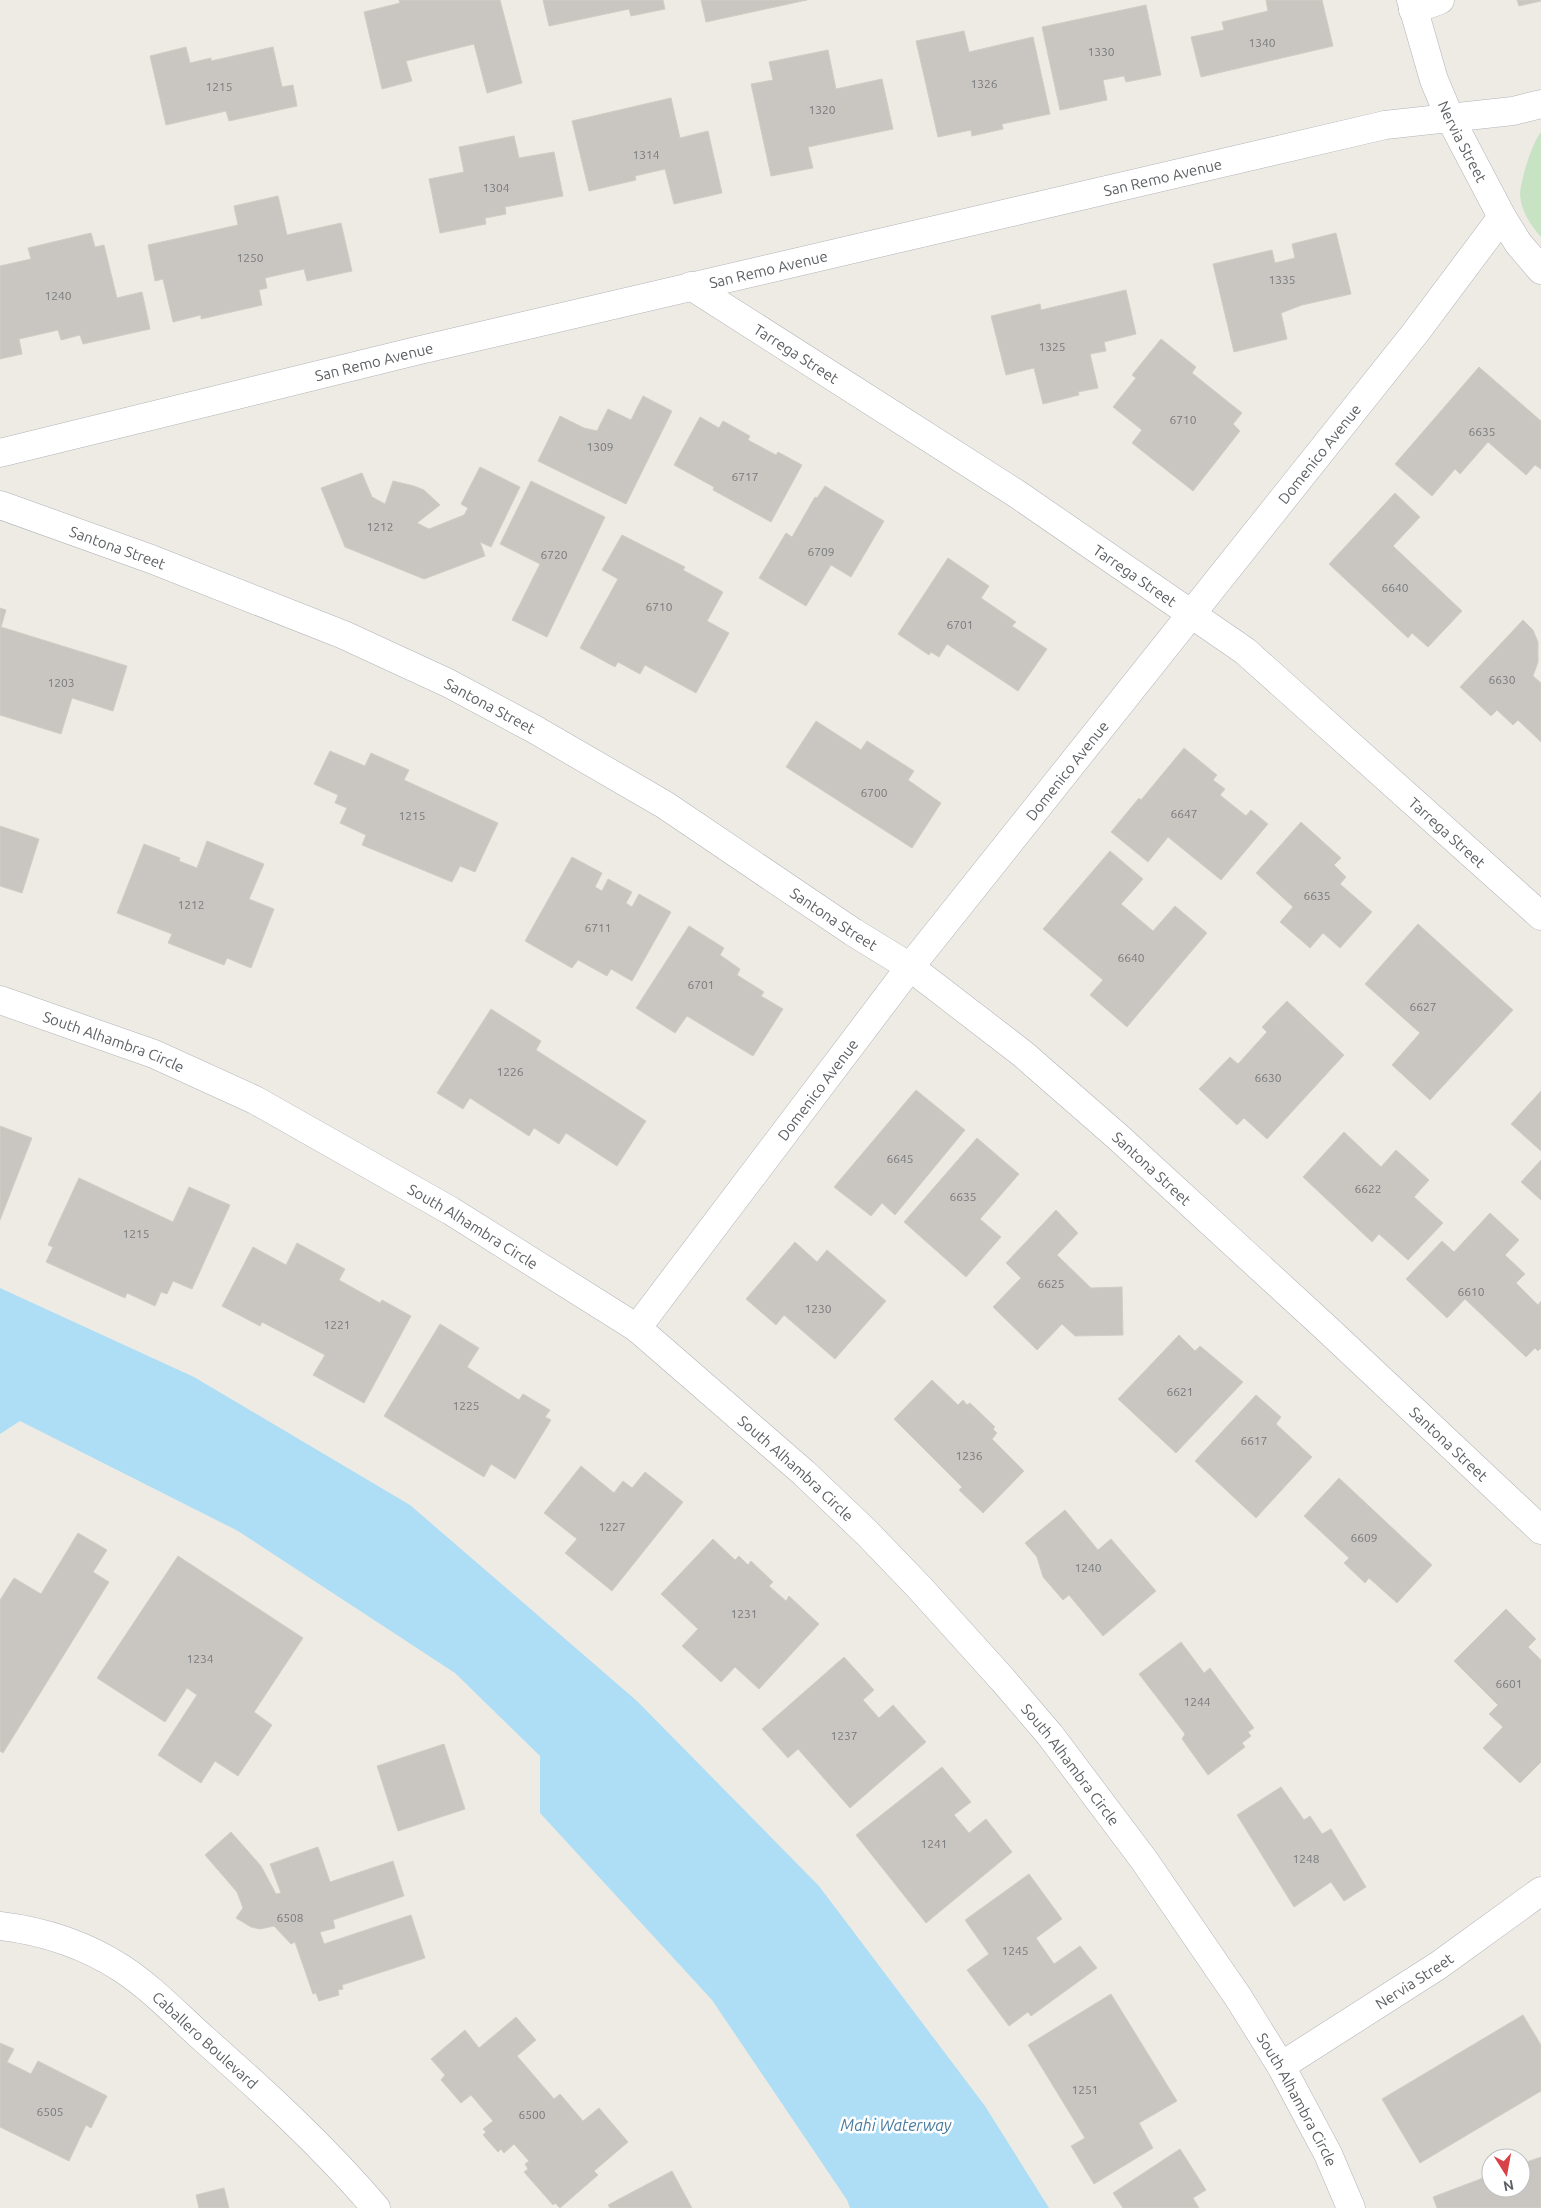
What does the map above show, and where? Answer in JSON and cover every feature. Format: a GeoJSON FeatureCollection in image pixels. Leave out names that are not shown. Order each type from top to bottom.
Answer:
{"type":"FeatureCollection","features":[{"type":"Feature","properties":{"kind":"street"},"geometry":{"type":"LineString","coordinates":[[1412,5],[1440,0]]}},
{"type":"Feature","properties":{"kind":"street","name":"Nervia Street"},"geometry":{"type":"LineString","coordinates":[[1412,5],[1434,80],[1450,118],[1502,217],[1518,243],[1541,270]]}},
{"type":"Feature","properties":{"kind":"street","name":"San Remo Avenue"},"geometry":{"type":"LineString","coordinates":[[0,453],[691,286],[1385,124],[1513,111],[1541,104]]}},
{"type":"Feature","properties":{"kind":"street","name":"Domenico Avenue"},"geometry":{"type":"LineString","coordinates":[[637,1328],[910,967],[1416,332],[1502,217]]}},
{"type":"Feature","properties":{"kind":"street","name":"Tarrega Street"},"geometry":{"type":"LineString","coordinates":[[691,286],[1017,494],[1245,651],[1541,916]]}},
{"type":"Feature","properties":{"kind":"street","name":"Santona Street"},"geometry":{"type":"LineString","coordinates":[[0,505],[151,559],[344,634],[448,683],[526,725],[665,805],[853,932],[910,967],[1023,1054],[1118,1137],[1325,1326],[1541,1530]]}},
{"type":"Feature","properties":{"kind":"street","name":"South Alhambra Circle"},"geometry":{"type":"LineString","coordinates":[[0,1000],[154,1054],[255,1100],[451,1211],[637,1328],[804,1473],[860,1526],[998,1673],[1050,1735],[1144,1860],[1238,1997],[1281,2066],[1328,2154],[1351,2208]]}},
{"type":"Feature","properties":{"kind":"street","name":"Nervia Street"},"geometry":{"type":"LineString","coordinates":[[1281,2066],[1439,1964],[1541,1891]]}},
{"type":"Feature","properties":{"kind":"street","name":"Caballero Boulevard"},"geometry":{"type":"LineString","coordinates":[[0,1926],[70,1942],[122,1968],[282,2108],[351,2178],[376,2208]]}},
{"type":"Feature","properties":{"kind":"green space"},"geometry":{"type":"Polygon","coordinates":[[[1541,132],[1541,237],[1527,218],[1522,207],[1520,195],[1527,162],[1541,132]]]}},
{"type":"Feature","properties":{"kind":"water","name":"Mahi Waterway"},"geometry":{"type":"Polygon","coordinates":[[[0,1288],[194,1377],[410,1505],[637,1701],[819,1886],[985,2106],[1049,2208],[850,2208],[847,2200],[712,2000],[540,1813],[540,1756],[455,1673],[238,1531],[20,1421],[0,1434],[0,1288]]]}},
{"type":"Feature","properties":{"kind":"building"},"geometry":{"type":"Polygon","coordinates":[[[399,0],[500,0],[522,83],[487,93],[474,44],[406,61],[412,81],[382,89],[364,12],[400,3],[399,0]]]}},
{"type":"Feature","properties":{"kind":"building"},"geometry":{"type":"Polygon","coordinates":[[[543,0],[663,0],[665,9],[631,16],[629,9],[549,26],[543,0]]]}},
{"type":"Feature","properties":{"kind":"building"},"geometry":{"type":"Polygon","coordinates":[[[701,0],[807,0],[706,22],[701,0]]]}},
{"type":"Feature","properties":{"kind":"building"},"geometry":{"type":"Polygon","coordinates":[[[1266,0],[1322,0],[1333,46],[1201,77],[1191,37],[1224,30],[1222,22],[1268,11],[1266,0]]]}},
{"type":"Feature","properties":{"kind":"building"},"geometry":{"type":"Polygon","coordinates":[[[1517,0],[1541,0],[1541,1],[1519,6],[1517,0]]]}},
{"type":"Feature","properties":{"kind":"building"},"geometry":{"type":"Polygon","coordinates":[[[1146,5],[1161,75],[1126,82],[1124,76],[1103,80],[1107,100],[1060,110],[1042,27],[1146,5]]]}},
{"type":"Feature","properties":{"kind":"building"},"geometry":{"type":"Polygon","coordinates":[[[964,31],[969,52],[1033,37],[1050,114],[1002,124],[1003,129],[972,136],[971,130],[938,137],[916,41],[964,31]]]}},
{"type":"Feature","properties":{"kind":"building"},"geometry":{"type":"Polygon","coordinates":[[[186,47],[190,63],[211,58],[211,61],[273,47],[282,87],[293,85],[297,106],[229,121],[226,111],[166,125],[150,56],[186,47]]]}},
{"type":"Feature","properties":{"kind":"building"},"geometry":{"type":"Polygon","coordinates":[[[828,50],[836,89],[882,79],[893,129],[808,147],[813,168],[771,176],[751,84],[773,80],[769,62],[828,50]]]}},
{"type":"Feature","properties":{"kind":"building"},"geometry":{"type":"Polygon","coordinates":[[[671,98],[680,138],[708,131],[722,193],[674,204],[665,169],[635,176],[636,180],[589,191],[572,121],[671,98]]]}},
{"type":"Feature","properties":{"kind":"building"},"geometry":{"type":"Polygon","coordinates":[[[514,136],[519,158],[554,152],[563,196],[505,207],[506,214],[485,218],[486,224],[440,233],[429,179],[464,172],[459,147],[514,136]]]}},
{"type":"Feature","properties":{"kind":"building"},"geometry":{"type":"Polygon","coordinates":[[[278,196],[287,235],[341,223],[352,271],[307,281],[304,269],[265,278],[267,288],[259,290],[262,305],[201,319],[201,315],[173,322],[163,279],[155,281],[148,245],[238,225],[234,206],[278,196]]]}},
{"type":"Feature","properties":{"kind":"building"},"geometry":{"type":"Polygon","coordinates":[[[91,233],[95,247],[104,245],[117,298],[142,292],[150,329],[83,344],[80,335],[61,340],[58,330],[19,339],[22,354],[0,359],[0,266],[31,259],[28,248],[91,233]]]}},
{"type":"Feature","properties":{"kind":"building"},"geometry":{"type":"Polygon","coordinates":[[[1336,233],[1351,294],[1302,305],[1281,313],[1287,339],[1234,352],[1213,264],[1272,250],[1275,263],[1295,258],[1292,244],[1336,233]]]}},
{"type":"Feature","properties":{"kind":"building"},"geometry":{"type":"Polygon","coordinates":[[[1126,290],[1136,334],[1104,342],[1106,351],[1090,354],[1098,388],[1078,392],[1079,395],[1043,404],[1034,368],[1006,375],[991,316],[1040,304],[1041,310],[1126,290]]]}},
{"type":"Feature","properties":{"kind":"building"},"geometry":{"type":"Polygon","coordinates":[[[1161,339],[1196,367],[1192,373],[1242,413],[1233,424],[1240,431],[1193,491],[1132,443],[1142,430],[1113,407],[1136,378],[1132,375],[1161,339]]]}},
{"type":"Feature","properties":{"kind":"building"},"geometry":{"type":"Polygon","coordinates":[[[1479,367],[1541,421],[1541,469],[1535,465],[1526,475],[1488,442],[1460,474],[1455,469],[1432,496],[1395,464],[1479,367]]]}},
{"type":"Feature","properties":{"kind":"building"},"geometry":{"type":"Polygon","coordinates":[[[643,396],[672,411],[626,504],[538,461],[560,416],[584,428],[597,431],[608,409],[631,420],[643,396]]]}},
{"type":"Feature","properties":{"kind":"building"},"geometry":{"type":"Polygon","coordinates":[[[700,417],[719,428],[723,421],[750,436],[748,440],[776,455],[778,452],[802,465],[771,522],[713,490],[714,487],[674,465],[700,417]]]}},
{"type":"Feature","properties":{"kind":"building"},"geometry":{"type":"Polygon","coordinates":[[[480,467],[520,487],[491,547],[480,542],[485,556],[424,579],[345,547],[321,488],[362,473],[372,497],[385,504],[393,481],[414,486],[424,490],[440,505],[417,523],[429,529],[464,515],[468,508],[461,504],[480,467]]]}},
{"type":"Feature","properties":{"kind":"building"},"geometry":{"type":"Polygon","coordinates":[[[531,481],[605,517],[547,637],[512,620],[540,564],[500,544],[531,481]]]}},
{"type":"Feature","properties":{"kind":"building"},"geometry":{"type":"Polygon","coordinates":[[[825,486],[884,521],[851,577],[831,565],[806,606],[759,578],[786,533],[792,537],[815,497],[817,498],[825,486]]]}},
{"type":"Feature","properties":{"kind":"building"},"geometry":{"type":"Polygon","coordinates":[[[1395,493],[1420,517],[1393,546],[1462,611],[1428,647],[1412,633],[1408,638],[1329,564],[1395,493]]]}},
{"type":"Feature","properties":{"kind":"building"},"geometry":{"type":"Polygon","coordinates":[[[622,535],[685,567],[683,570],[723,592],[707,621],[729,633],[696,693],[645,665],[640,674],[618,662],[615,667],[580,648],[618,579],[602,570],[622,535]]]}},
{"type":"Feature","properties":{"kind":"building"},"geometry":{"type":"Polygon","coordinates":[[[948,558],[989,586],[981,598],[1016,622],[1012,626],[1047,649],[1018,691],[947,644],[939,657],[931,652],[929,655],[898,634],[948,558]]]}},
{"type":"Feature","properties":{"kind":"building"},"geometry":{"type":"Polygon","coordinates":[[[0,608],[6,610],[1,627],[127,666],[113,711],[72,698],[61,734],[0,715],[0,608]]]}},
{"type":"Feature","properties":{"kind":"building"},"geometry":{"type":"Polygon","coordinates":[[[1523,620],[1533,630],[1538,642],[1538,662],[1533,676],[1541,683],[1541,742],[1518,720],[1513,725],[1497,710],[1491,716],[1460,687],[1523,620]]]}},
{"type":"Feature","properties":{"kind":"building"},"geometry":{"type":"Polygon","coordinates":[[[816,721],[861,750],[867,741],[914,771],[908,780],[941,803],[912,848],[786,767],[816,721]]]}},
{"type":"Feature","properties":{"kind":"building"},"geometry":{"type":"Polygon","coordinates":[[[1184,748],[1217,775],[1213,780],[1225,789],[1220,795],[1246,816],[1251,810],[1268,824],[1221,880],[1168,837],[1148,862],[1111,832],[1139,798],[1141,800],[1184,748]]]}},
{"type":"Feature","properties":{"kind":"building"},"geometry":{"type":"Polygon","coordinates":[[[330,751],[365,766],[371,753],[409,770],[404,780],[498,823],[475,872],[460,866],[452,882],[362,845],[366,835],[340,823],[347,808],[335,803],[338,795],[314,784],[330,751]]]}},
{"type":"Feature","properties":{"kind":"building"},"geometry":{"type":"Polygon","coordinates":[[[1301,822],[1341,858],[1334,865],[1346,877],[1340,884],[1372,912],[1340,948],[1323,933],[1310,948],[1280,922],[1293,907],[1256,873],[1301,822]]]}},
{"type":"Feature","properties":{"kind":"building"},"geometry":{"type":"Polygon","coordinates":[[[0,826],[39,839],[22,893],[0,886],[0,826]]]}},
{"type":"Feature","properties":{"kind":"building"},"geometry":{"type":"Polygon","coordinates":[[[207,841],[264,864],[249,899],[274,909],[251,968],[227,958],[224,965],[168,943],[172,934],[117,913],[144,844],[180,858],[179,861],[197,868],[207,841]]]}},
{"type":"Feature","properties":{"kind":"building"},"geometry":{"type":"Polygon","coordinates":[[[1110,851],[1143,879],[1121,904],[1153,931],[1175,906],[1207,933],[1127,1027],[1090,995],[1103,980],[1043,929],[1110,851]]]}},
{"type":"Feature","properties":{"kind":"building"},"geometry":{"type":"Polygon","coordinates":[[[572,857],[602,873],[595,887],[602,891],[608,879],[632,892],[626,903],[632,907],[639,894],[671,912],[632,981],[611,969],[607,976],[578,960],[572,968],[525,941],[572,857]]]}},
{"type":"Feature","properties":{"kind":"building"},"geometry":{"type":"Polygon","coordinates":[[[1418,924],[1513,1010],[1430,1100],[1392,1065],[1420,1033],[1365,984],[1418,924]]]}},
{"type":"Feature","properties":{"kind":"building"},"geometry":{"type":"Polygon","coordinates":[[[689,926],[724,948],[720,955],[740,969],[737,975],[764,992],[761,996],[783,1009],[753,1056],[687,1016],[675,1033],[636,1008],[689,926]]]}},
{"type":"Feature","properties":{"kind":"building"},"geometry":{"type":"Polygon","coordinates":[[[1287,1001],[1344,1055],[1267,1139],[1244,1118],[1237,1125],[1199,1089],[1230,1057],[1238,1064],[1267,1032],[1262,1027],[1287,1001]]]}},
{"type":"Feature","properties":{"kind":"building"},"geometry":{"type":"Polygon","coordinates":[[[491,1009],[541,1041],[536,1050],[646,1121],[617,1166],[566,1133],[559,1144],[534,1128],[529,1136],[470,1098],[463,1109],[437,1093],[491,1009]]]}},
{"type":"Feature","properties":{"kind":"building"},"geometry":{"type":"Polygon","coordinates":[[[916,1090],[965,1130],[895,1215],[882,1203],[871,1216],[834,1187],[916,1090]]]}},
{"type":"Feature","properties":{"kind":"building"},"geometry":{"type":"Polygon","coordinates":[[[1541,1091],[1541,1151],[1511,1124],[1541,1091]]]}},
{"type":"Feature","properties":{"kind":"building"},"geometry":{"type":"Polygon","coordinates":[[[0,1126],[32,1138],[0,1220],[0,1126]]]}},
{"type":"Feature","properties":{"kind":"building"},"geometry":{"type":"Polygon","coordinates":[[[1344,1132],[1381,1167],[1396,1150],[1429,1180],[1414,1197],[1443,1223],[1408,1260],[1379,1234],[1372,1242],[1303,1177],[1344,1132]]]}},
{"type":"Feature","properties":{"kind":"building"},"geometry":{"type":"Polygon","coordinates":[[[977,1138],[1019,1174],[980,1219],[1001,1237],[966,1277],[904,1222],[977,1138]]]}},
{"type":"Feature","properties":{"kind":"building"},"geometry":{"type":"Polygon","coordinates":[[[1541,1160],[1541,1200],[1521,1182],[1541,1160]]]}},
{"type":"Feature","properties":{"kind":"building"},"geometry":{"type":"Polygon","coordinates":[[[79,1178],[173,1222],[189,1187],[230,1205],[192,1289],[173,1281],[167,1294],[161,1292],[155,1306],[127,1293],[125,1298],[46,1262],[53,1247],[48,1245],[79,1178]]]}},
{"type":"Feature","properties":{"kind":"building"},"geometry":{"type":"Polygon","coordinates":[[[1056,1210],[1078,1233],[1057,1255],[1091,1288],[1122,1287],[1123,1335],[1075,1336],[1062,1324],[1037,1350],[993,1307],[1021,1278],[1006,1263],[1056,1210]]]}},
{"type":"Feature","properties":{"kind":"building"},"geometry":{"type":"Polygon","coordinates":[[[1490,1213],[1519,1240],[1505,1255],[1525,1274],[1516,1283],[1538,1305],[1541,1301],[1541,1348],[1538,1351],[1535,1348],[1526,1357],[1465,1299],[1447,1318],[1406,1279],[1442,1241],[1454,1252],[1490,1213]]]}},
{"type":"Feature","properties":{"kind":"building"},"geometry":{"type":"Polygon","coordinates":[[[795,1242],[817,1262],[827,1250],[886,1301],[835,1359],[784,1315],[776,1325],[746,1299],[795,1242]]]}},
{"type":"Feature","properties":{"kind":"building"},"geometry":{"type":"Polygon","coordinates":[[[297,1243],[345,1269],[339,1280],[380,1303],[382,1300],[411,1316],[364,1403],[313,1375],[325,1355],[262,1322],[260,1326],[222,1306],[253,1247],[286,1265],[297,1243]]]}},
{"type":"Feature","properties":{"kind":"building"},"geometry":{"type":"Polygon","coordinates":[[[440,1324],[479,1348],[467,1367],[519,1400],[523,1394],[550,1410],[545,1417],[551,1420],[515,1479],[491,1464],[484,1477],[384,1416],[440,1324]]]}},
{"type":"Feature","properties":{"kind":"building"},"geometry":{"type":"Polygon","coordinates":[[[1179,1335],[1195,1351],[1200,1346],[1243,1382],[1176,1453],[1118,1399],[1179,1335]]]}},
{"type":"Feature","properties":{"kind":"building"},"geometry":{"type":"Polygon","coordinates":[[[932,1380],[958,1405],[963,1400],[967,1405],[970,1403],[995,1427],[993,1429],[997,1433],[992,1439],[1024,1471],[983,1513],[959,1490],[962,1487],[894,1419],[932,1380]]]}},
{"type":"Feature","properties":{"kind":"building"},"geometry":{"type":"Polygon","coordinates":[[[1256,1395],[1281,1417],[1276,1424],[1312,1457],[1256,1518],[1195,1461],[1256,1395]]]}},
{"type":"Feature","properties":{"kind":"building"},"geometry":{"type":"Polygon","coordinates":[[[581,1466],[614,1493],[623,1481],[632,1488],[645,1472],[683,1502],[612,1591],[565,1553],[577,1539],[544,1513],[581,1466]]]}},
{"type":"Feature","properties":{"kind":"building"},"geometry":{"type":"Polygon","coordinates":[[[1339,1478],[1432,1565],[1397,1603],[1369,1578],[1365,1583],[1344,1563],[1349,1558],[1304,1516],[1339,1478]]]}},
{"type":"Feature","properties":{"kind":"building"},"geometry":{"type":"Polygon","coordinates":[[[1065,1510],[1098,1550],[1111,1539],[1156,1591],[1103,1636],[1069,1595],[1063,1600],[1043,1577],[1037,1557],[1025,1543],[1065,1510]]]}},
{"type":"Feature","properties":{"kind":"building"},"geometry":{"type":"Polygon","coordinates":[[[78,1533],[107,1550],[93,1572],[109,1582],[3,1753],[0,1751],[0,1600],[14,1578],[41,1594],[78,1533]]]}},
{"type":"Feature","properties":{"kind":"building"},"geometry":{"type":"Polygon","coordinates":[[[713,1539],[735,1560],[739,1556],[748,1565],[751,1561],[773,1582],[769,1586],[786,1601],[789,1596],[819,1624],[759,1689],[735,1667],[721,1682],[682,1646],[698,1629],[661,1594],[713,1539]]]}},
{"type":"Feature","properties":{"kind":"building"},"geometry":{"type":"Polygon","coordinates":[[[178,1556],[303,1638],[254,1712],[272,1725],[238,1776],[215,1761],[201,1783],[158,1755],[197,1695],[187,1688],[165,1722],[97,1678],[178,1556]]]}},
{"type":"Feature","properties":{"kind":"building"},"geometry":{"type":"Polygon","coordinates":[[[1506,1609],[1536,1639],[1528,1647],[1541,1660],[1541,1762],[1520,1783],[1483,1748],[1503,1727],[1489,1714],[1498,1705],[1454,1661],[1506,1609]]]}},
{"type":"Feature","properties":{"kind":"building"},"geometry":{"type":"Polygon","coordinates":[[[1181,1642],[1204,1673],[1210,1668],[1254,1728],[1248,1732],[1251,1736],[1242,1743],[1245,1747],[1208,1775],[1182,1739],[1185,1734],[1139,1674],[1181,1642]]]}},
{"type":"Feature","properties":{"kind":"building"},"geometry":{"type":"Polygon","coordinates":[[[844,1657],[874,1690],[863,1700],[879,1718],[893,1705],[926,1742],[850,1808],[798,1749],[788,1758],[762,1729],[844,1657]]]}},
{"type":"Feature","properties":{"kind":"building"},"geometry":{"type":"Polygon","coordinates":[[[444,1744],[465,1809],[398,1831],[377,1766],[444,1744]]]}},
{"type":"Feature","properties":{"kind":"building"},"geometry":{"type":"Polygon","coordinates":[[[942,1767],[971,1802],[954,1815],[969,1833],[986,1819],[1012,1852],[926,1923],[856,1835],[942,1767]]]}},
{"type":"Feature","properties":{"kind":"building"},"geometry":{"type":"Polygon","coordinates":[[[1281,1787],[1304,1820],[1310,1816],[1322,1834],[1331,1829],[1366,1887],[1344,1901],[1331,1882],[1294,1907],[1237,1815],[1281,1787]]]}},
{"type":"Feature","properties":{"kind":"building"},"geometry":{"type":"Polygon","coordinates":[[[231,1832],[261,1866],[276,1894],[281,1893],[270,1864],[318,1847],[330,1882],[393,1861],[404,1896],[333,1920],[335,1928],[320,1932],[324,1944],[411,1915],[425,1958],[342,1985],[343,1989],[338,1990],[339,1995],[319,2001],[316,1993],[313,1994],[295,1942],[291,1944],[274,1926],[260,1929],[251,1927],[236,1918],[243,1908],[237,1892],[205,1855],[231,1832]]]}},
{"type":"Feature","properties":{"kind":"building"},"geometry":{"type":"Polygon","coordinates":[[[1029,1874],[1062,1919],[1036,1938],[1054,1964],[1080,1946],[1097,1968],[1031,2016],[1028,2012],[1009,2026],[967,1970],[989,1954],[965,1920],[1029,1874]]]}},
{"type":"Feature","properties":{"kind":"building"},"geometry":{"type":"Polygon","coordinates":[[[1111,1994],[1177,2101],[1139,2123],[1153,2148],[1094,2184],[1071,2146],[1085,2138],[1028,2045],[1111,1994]]]}},
{"type":"Feature","properties":{"kind":"building"},"geometry":{"type":"Polygon","coordinates":[[[1523,2015],[1541,2045],[1541,2091],[1420,2163],[1382,2099],[1523,2015]]]}},
{"type":"Feature","properties":{"kind":"building"},"geometry":{"type":"Polygon","coordinates":[[[516,2017],[536,2040],[517,2056],[554,2099],[560,2094],[583,2121],[599,2108],[628,2142],[594,2171],[598,2175],[560,2208],[555,2203],[553,2205],[524,2172],[528,2169],[525,2164],[529,2161],[514,2144],[504,2153],[501,2149],[498,2152],[483,2135],[486,2132],[483,2129],[493,2121],[471,2095],[461,2103],[441,2080],[445,2075],[431,2059],[465,2030],[479,2048],[516,2017]]]}},
{"type":"Feature","properties":{"kind":"building"},"geometry":{"type":"Polygon","coordinates":[[[0,2043],[14,2049],[7,2062],[31,2074],[38,2061],[107,2096],[91,2128],[86,2125],[69,2161],[0,2127],[0,2043]]]}},
{"type":"Feature","properties":{"kind":"building"},"geometry":{"type":"Polygon","coordinates":[[[1180,2149],[1206,2190],[1193,2198],[1199,2208],[1123,2208],[1113,2193],[1180,2149]]]}},
{"type":"Feature","properties":{"kind":"building"},"geometry":{"type":"Polygon","coordinates":[[[1541,2157],[1541,2208],[1437,2208],[1433,2197],[1481,2179],[1481,2198],[1531,2198],[1531,2160],[1541,2157]]]}},
{"type":"Feature","properties":{"kind":"building"},"geometry":{"type":"Polygon","coordinates":[[[672,2171],[692,2208],[610,2208],[608,2205],[672,2171]]]}},
{"type":"Feature","properties":{"kind":"building"},"geometry":{"type":"Polygon","coordinates":[[[224,2188],[229,2208],[199,2208],[196,2195],[224,2188]]]}}]}
